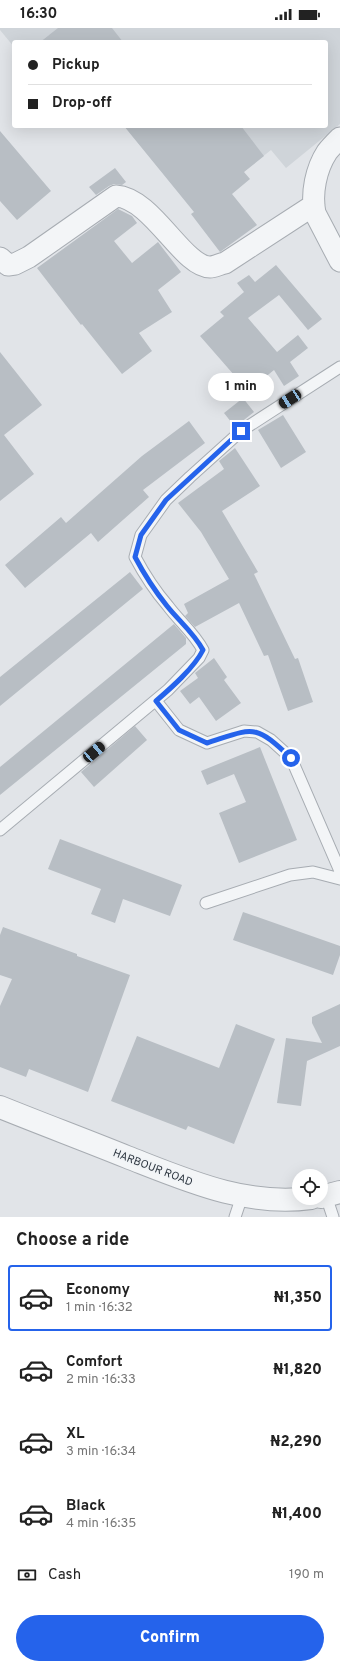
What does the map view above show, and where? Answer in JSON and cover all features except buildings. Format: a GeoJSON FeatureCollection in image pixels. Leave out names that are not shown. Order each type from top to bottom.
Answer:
{"type":"FeatureCollection","features":[{"type":"Feature","properties":{"kind":"street"},"geometry":{"type":"LineString","coordinates":[[340,138],[327,152],[316,178],[314,205],[316,213],[340,261]]}},
{"type":"Feature","properties":{"kind":"street"},"geometry":{"type":"LineString","coordinates":[[0,258],[8,265],[15,264],[29,257],[116,196],[124,197],[141,207],[194,260],[209,267],[225,263],[314,205]]}},
{"type":"Feature","properties":{"kind":"street","name":"HARBOUR ROAD"},"geometry":{"type":"LineString","coordinates":[[0,1107],[198,1184],[242,1196],[271,1200],[292,1200]]}},
{"type":"Feature","properties":{"kind":"lane"},"geometry":{"type":"LineString","coordinates":[[0,830],[156,701],[199,658],[203,650],[198,641],[167,606],[145,576],[135,557],[141,535],[166,500],[241,431],[340,367]]}},
{"type":"Feature","properties":{"kind":"lane"},"geometry":{"type":"LineString","coordinates":[[156,701],[179,730],[207,743],[244,730],[257,732],[271,740],[291,758],[340,871]]}},
{"type":"Feature","properties":{"kind":"lane"},"geometry":{"type":"LineString","coordinates":[[206,903],[290,875],[313,872],[340,879]]}},
{"type":"Feature","properties":{"kind":"lane"},"geometry":{"type":"LineString","coordinates":[[235,1217],[242,1196]]}},
{"type":"Feature","properties":{"kind":"lane"},"geometry":{"type":"LineString","coordinates":[[328,1205],[333,1217]]}},
{"type":"Feature","properties":{"kind":"shaded area"},"geometry":{"type":"Polygon","coordinates":[[[0,28],[340,28],[340,124],[286,168],[271,150],[194,211],[126,128],[328,128],[328,40],[53,40],[49,35],[43,40],[12,40],[12,45],[0,28]]]}},
{"type":"Feature","properties":{"kind":"route"},"geometry":{"type":"LineString","coordinates":[[241,431],[166,500],[141,535],[135,557],[145,576],[167,606],[198,641],[203,650],[199,658],[156,701],[179,730],[207,743],[244,730],[257,732],[271,740],[291,758]]}}]}
